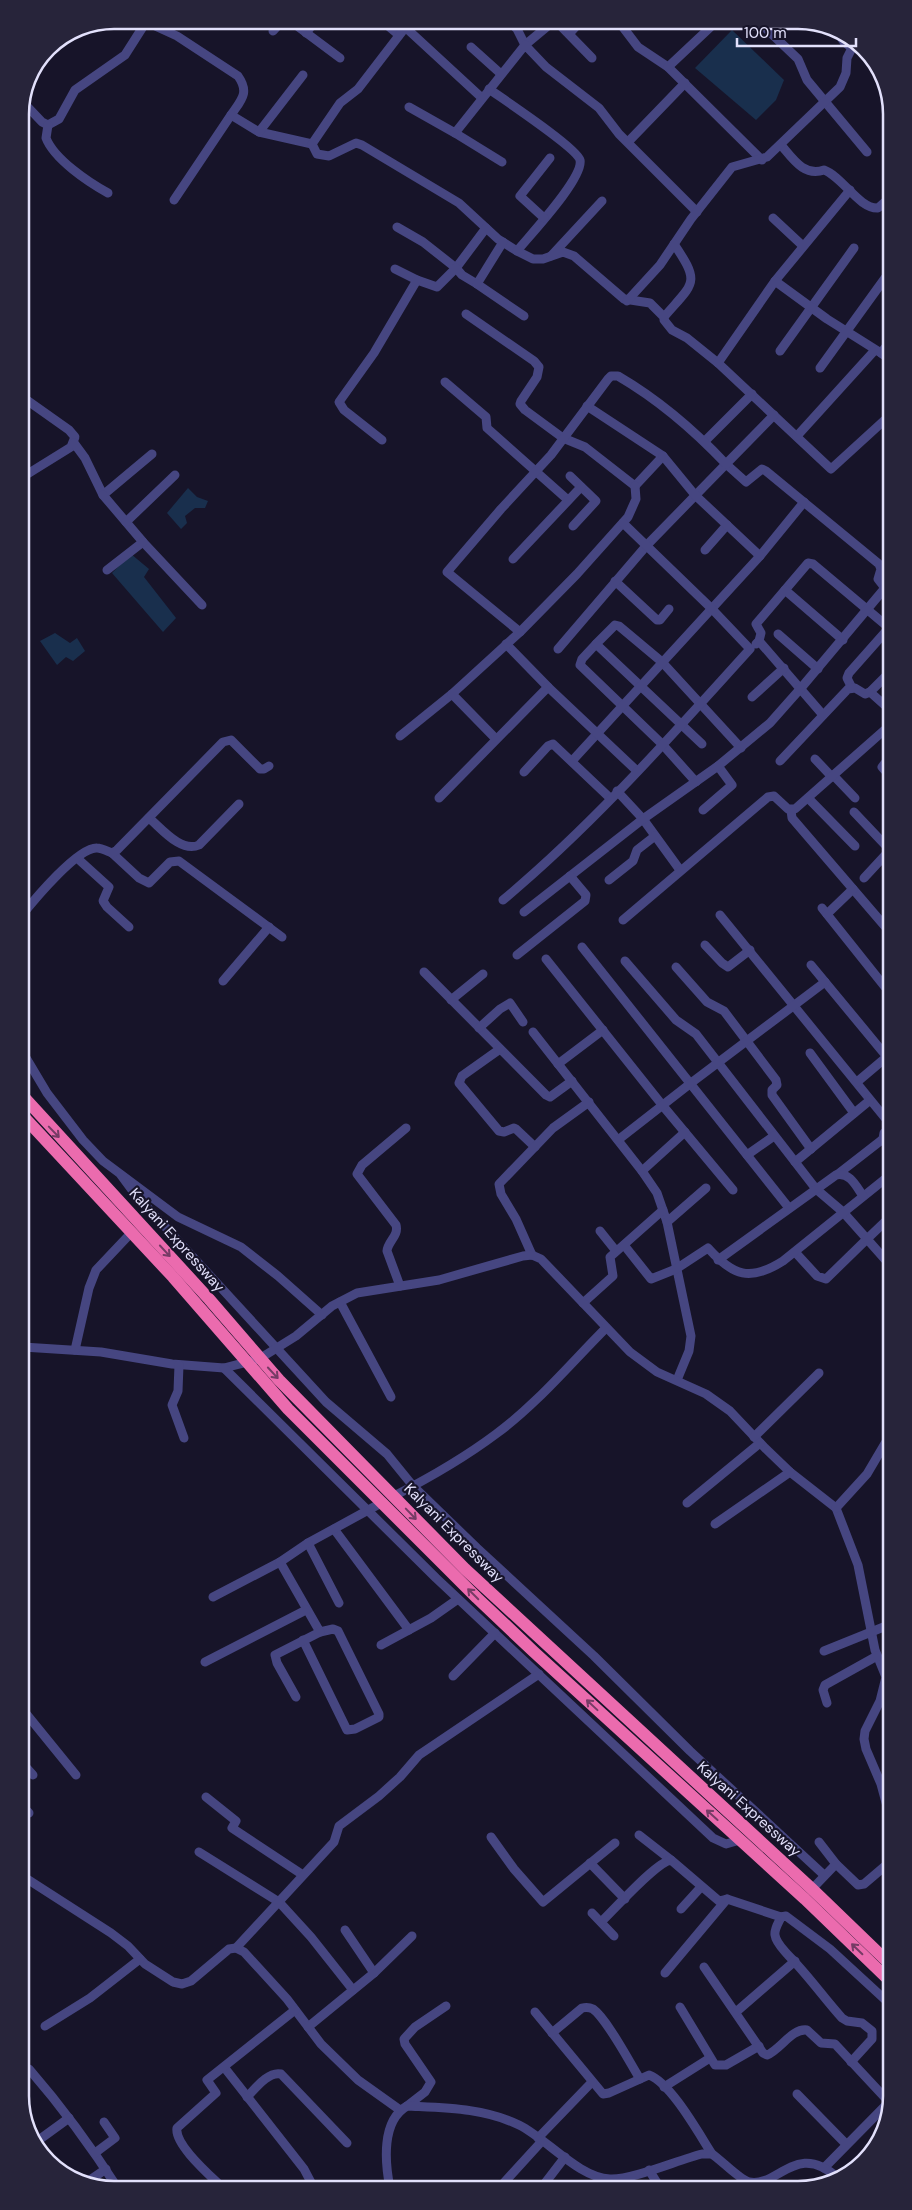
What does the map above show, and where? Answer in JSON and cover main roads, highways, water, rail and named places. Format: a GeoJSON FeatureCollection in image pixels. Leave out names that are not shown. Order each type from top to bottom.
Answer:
{"type":"FeatureCollection","features":[{"type":"Feature","properties":{"kind":"highway","name":"Kalyani Expressway"},"geometry":{"type":"LineString","coordinates":[[29,1104],[209,1299],[253,1361]]}},
{"type":"Feature","properties":{"kind":"highway","name":"Kalyani Expressway"},"geometry":{"type":"LineString","coordinates":[[29,1124],[253,1361],[392,1497],[465,1568],[812,1888],[883,1957]]}},
{"type":"Feature","properties":{"kind":"highway","name":"Kalyani Expressway"},"geometry":{"type":"LineString","coordinates":[[392,1497],[477,1598],[805,1899],[883,1974]]}},
{"type":"Feature","properties":{"kind":"water"},"geometry":{"type":"Polygon","coordinates":[[[732,30],[784,80],[776,100],[756,120],[695,68],[732,30]]]}},
{"type":"Feature","properties":{"kind":"water"},"geometry":{"type":"Polygon","coordinates":[[[188,488],[197,497],[208,501],[205,508],[195,508],[185,516],[187,523],[181,529],[167,513],[188,488]]]}},
{"type":"Feature","properties":{"kind":"water"},"geometry":{"type":"Polygon","coordinates":[[[131,554],[149,569],[144,577],[176,618],[163,632],[112,573],[131,554]]]}},
{"type":"Feature","properties":{"kind":"water"},"geometry":{"type":"Polygon","coordinates":[[[55,633],[70,643],[77,638],[85,651],[73,661],[66,657],[57,665],[40,641],[55,633]]]}}]}
